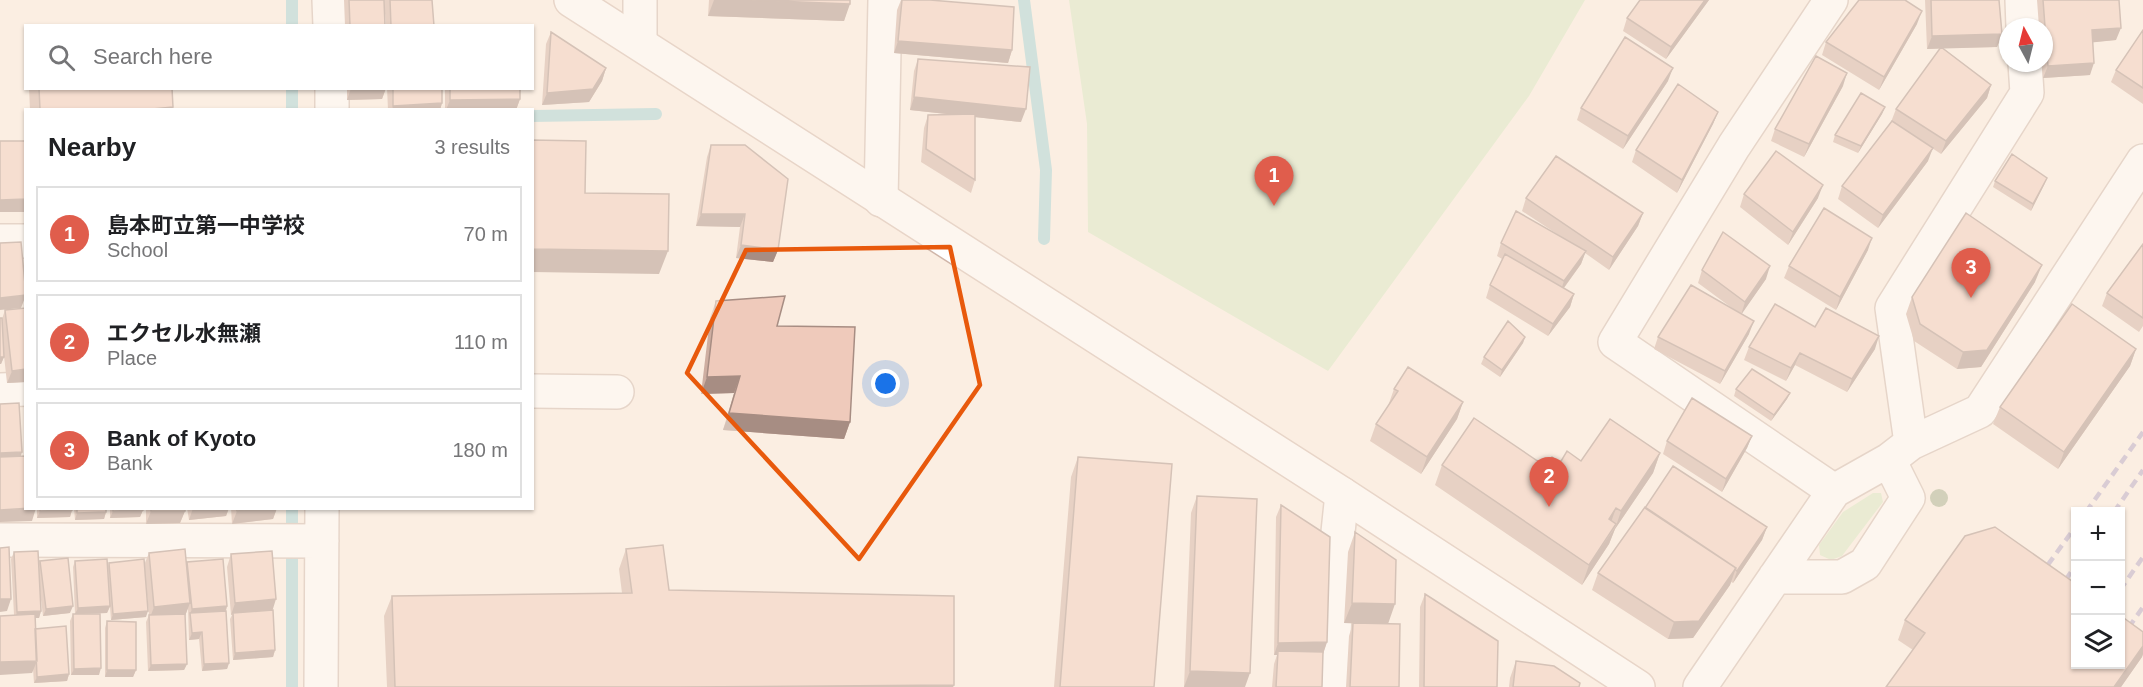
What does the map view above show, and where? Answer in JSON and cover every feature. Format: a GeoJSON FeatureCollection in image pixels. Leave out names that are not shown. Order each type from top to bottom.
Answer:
{"type":"FeatureCollection","features":[{"type":"Feature","properties":{"kind":"street"},"geometry":{"type":"LineString","coordinates":[[329,0],[330,24]]}},
{"type":"Feature","properties":{"kind":"street"},"geometry":{"type":"LineString","coordinates":[[571,0],[1342,494],[1638,687]]}},
{"type":"Feature","properties":{"kind":"street"},"geometry":{"type":"LineString","coordinates":[[640,0],[640,43]]}},
{"type":"Feature","properties":{"kind":"street"},"geometry":{"type":"LineString","coordinates":[[881,200],[885,0]]}},
{"type":"Feature","properties":{"kind":"street"},"geometry":{"type":"LineString","coordinates":[[1831,0],[1734,146],[1616,342],[1834,491]]}},
{"type":"Feature","properties":{"kind":"street"},"geometry":{"type":"LineString","coordinates":[[2022,0],[2023,18]]}},
{"type":"Feature","properties":{"kind":"street"},"geometry":{"type":"LineString","coordinates":[[1775,578],[1842,577],[1864,564],[1908,498],[1900,451],[1892,308],[2027,93],[2026,72]]}},
{"type":"Feature","properties":{"kind":"street"},"geometry":{"type":"LineString","coordinates":[[332,90],[332,108]]}},
{"type":"Feature","properties":{"kind":"street"},"geometry":{"type":"LineString","coordinates":[[1700,687],[1834,491],[1900,451],[1980,411],[2143,161]]}},
{"type":"Feature","properties":{"kind":"street"},"geometry":{"type":"LineString","coordinates":[[0,241],[24,241]]}},
{"type":"Feature","properties":{"kind":"street"},"geometry":{"type":"LineString","coordinates":[[0,390],[24,389]]}},
{"type":"Feature","properties":{"kind":"street"},"geometry":{"type":"LineString","coordinates":[[534,391],[617,392]]}},
{"type":"Feature","properties":{"kind":"street"},"geometry":{"type":"LineString","coordinates":[[1332,687],[1338,532],[1342,494]]}},
{"type":"Feature","properties":{"kind":"street"},"geometry":{"type":"LineString","coordinates":[[321,687],[322,510]]}},
{"type":"Feature","properties":{"kind":"street"},"geometry":{"type":"LineString","coordinates":[[0,540],[320,541]]}},
{"type":"Feature","properties":{"kind":"highlighted area"},"geometry":{"type":"Polygon","coordinates":[[[950,247],[980,385],[859,559],[687,373],[746,250],[950,247]]]}},
{"type":"Feature","properties":{"kind":"green space"},"geometry":{"type":"Polygon","coordinates":[[[1069,0],[1585,0],[1529,96],[1328,371],[1088,232],[1087,124],[1069,0]]]}},
{"type":"Feature","properties":{"kind":"green space"},"geometry":{"type":"Polygon","coordinates":[[[1873,493],[1881,493],[1883,502],[1842,556],[1831,560],[1820,555],[1819,545],[1843,512],[1873,493]]]}},
{"type":"Feature","properties":{"kind":"building"},"geometry":{"type":"Polygon","coordinates":[[[349,0],[384,0],[385,24],[350,24],[349,0]]]}},
{"type":"Feature","properties":{"kind":"building"},"geometry":{"type":"Polygon","coordinates":[[[390,0],[432,0],[434,24],[391,24],[390,0]]]}},
{"type":"Feature","properties":{"kind":"building"},"geometry":{"type":"Polygon","coordinates":[[[751,0],[850,0],[850,4],[751,0]]]}},
{"type":"Feature","properties":{"kind":"building"},"geometry":{"type":"Polygon","coordinates":[[[902,0],[1014,7],[1012,50],[898,41],[902,0]]]}},
{"type":"Feature","properties":{"kind":"building"},"geometry":{"type":"Polygon","coordinates":[[[1640,0],[1705,0],[1671,47],[1627,18],[1640,0]]]}},
{"type":"Feature","properties":{"kind":"building"},"geometry":{"type":"Polygon","coordinates":[[[1859,0],[1905,0],[1922,11],[1884,77],[1826,42],[1859,0]]]}},
{"type":"Feature","properties":{"kind":"building"},"geometry":{"type":"Polygon","coordinates":[[[1931,0],[1999,0],[1999,34],[1932,36],[1931,0]]]}},
{"type":"Feature","properties":{"kind":"building"},"geometry":{"type":"Polygon","coordinates":[[[2043,0],[2119,0],[2121,28],[2092,30],[2094,63],[2053,66],[2053,18],[2044,18],[2043,0]]]}},
{"type":"Feature","properties":{"kind":"building"},"geometry":{"type":"Polygon","coordinates":[[[2143,30],[2143,88],[2116,70],[2143,30]]]}},
{"type":"Feature","properties":{"kind":"building"},"geometry":{"type":"Polygon","coordinates":[[[551,32],[606,68],[593,89],[547,93],[551,32]]]}},
{"type":"Feature","properties":{"kind":"building"},"geometry":{"type":"Polygon","coordinates":[[[1625,37],[1673,68],[1628,136],[1581,108],[1625,37]]]}},
{"type":"Feature","properties":{"kind":"building"},"geometry":{"type":"Polygon","coordinates":[[[1941,47],[1991,85],[1946,141],[1896,109],[1941,47]]]}},
{"type":"Feature","properties":{"kind":"building"},"geometry":{"type":"Polygon","coordinates":[[[1816,56],[1847,73],[1809,144],[1775,129],[1816,56]]]}},
{"type":"Feature","properties":{"kind":"building"},"geometry":{"type":"Polygon","coordinates":[[[918,59],[1030,67],[1026,109],[914,97],[918,59]]]}},
{"type":"Feature","properties":{"kind":"building"},"geometry":{"type":"Polygon","coordinates":[[[1678,84],[1718,112],[1682,180],[1636,150],[1678,84]]]}},
{"type":"Feature","properties":{"kind":"building"},"geometry":{"type":"Polygon","coordinates":[[[39,90],[172,90],[173,107],[40,108],[39,90]]]}},
{"type":"Feature","properties":{"kind":"building"},"geometry":{"type":"Polygon","coordinates":[[[393,90],[442,90],[442,103],[393,106],[393,90]]]}},
{"type":"Feature","properties":{"kind":"building"},"geometry":{"type":"Polygon","coordinates":[[[450,90],[520,90],[520,99],[450,100],[450,90]]]}},
{"type":"Feature","properties":{"kind":"building"},"geometry":{"type":"Polygon","coordinates":[[[1861,93],[1885,107],[1861,146],[1835,135],[1861,93]]]}},
{"type":"Feature","properties":{"kind":"building"},"geometry":{"type":"Polygon","coordinates":[[[975,114],[975,180],[926,149],[928,115],[975,114]]]}},
{"type":"Feature","properties":{"kind":"building"},"geometry":{"type":"Polygon","coordinates":[[[1892,121],[1933,148],[1883,215],[1842,186],[1892,121]]]}},
{"type":"Feature","properties":{"kind":"building"},"geometry":{"type":"Polygon","coordinates":[[[534,140],[586,141],[585,193],[669,194],[668,251],[534,249],[534,140]]]}},
{"type":"Feature","properties":{"kind":"building"},"geometry":{"type":"Polygon","coordinates":[[[0,141],[24,141],[24,199],[0,200],[0,141]]]}},
{"type":"Feature","properties":{"kind":"building"},"geometry":{"type":"Polygon","coordinates":[[[711,145],[745,145],[788,179],[778,250],[741,245],[745,214],[701,214],[711,145]]]}},
{"type":"Feature","properties":{"kind":"building"},"geometry":{"type":"Polygon","coordinates":[[[1776,151],[1823,185],[1793,232],[1744,194],[1776,151]]]}},
{"type":"Feature","properties":{"kind":"building"},"geometry":{"type":"Polygon","coordinates":[[[2012,154],[2047,178],[2033,204],[1995,181],[2012,154]]]}},
{"type":"Feature","properties":{"kind":"building"},"geometry":{"type":"Polygon","coordinates":[[[1556,156],[1643,213],[1613,257],[1526,198],[1556,156]]]}},
{"type":"Feature","properties":{"kind":"building"},"geometry":{"type":"Polygon","coordinates":[[[1824,208],[1872,238],[1840,297],[1789,266],[1824,208]]]}},
{"type":"Feature","properties":{"kind":"building"},"geometry":{"type":"Polygon","coordinates":[[[1516,211],[1586,251],[1564,281],[1501,243],[1516,211]]]}},
{"type":"Feature","properties":{"kind":"building"},"geometry":{"type":"Polygon","coordinates":[[[1966,213],[2042,265],[1987,350],[1963,352],[1920,324],[1912,297],[1966,213]]]}},
{"type":"Feature","properties":{"kind":"building"},"geometry":{"type":"Polygon","coordinates":[[[1723,232],[1770,266],[1745,302],[1702,270],[1723,232]]]}},
{"type":"Feature","properties":{"kind":"building"},"geometry":{"type":"Polygon","coordinates":[[[21,242],[24,295],[0,298],[0,243],[21,242]]]}},
{"type":"Feature","properties":{"kind":"building"},"geometry":{"type":"Polygon","coordinates":[[[2143,244],[2143,318],[2107,293],[2143,244]]]}},
{"type":"Feature","properties":{"kind":"building"},"geometry":{"type":"Polygon","coordinates":[[[1505,254],[1574,294],[1553,324],[1490,285],[1505,254]]]}},
{"type":"Feature","properties":{"kind":"building"},"geometry":{"type":"Polygon","coordinates":[[[1691,285],[1754,321],[1725,371],[1658,337],[1691,285]]]}},
{"type":"Feature","properties":{"kind":"building"},"geometry":{"type":"Polygon","coordinates":[[[785,296],[777,326],[855,327],[850,422],[729,413],[740,376],[707,377],[716,301],[785,296]]]}},
{"type":"Feature","properties":{"kind":"building"},"geometry":{"type":"Polygon","coordinates":[[[1775,304],[1815,327],[1826,308],[1879,336],[1852,379],[1800,353],[1791,368],[1749,347],[1775,304]]]}},
{"type":"Feature","properties":{"kind":"building"},"geometry":{"type":"Polygon","coordinates":[[[2072,304],[2136,349],[2064,452],[2000,407],[2072,304]]]}},
{"type":"Feature","properties":{"kind":"building"},"geometry":{"type":"Polygon","coordinates":[[[24,308],[24,369],[12,371],[5,310],[24,308]]]}},
{"type":"Feature","properties":{"kind":"building"},"geometry":{"type":"Polygon","coordinates":[[[0,318],[2,318],[4,357],[0,357],[0,318]]]}},
{"type":"Feature","properties":{"kind":"building"},"geometry":{"type":"Polygon","coordinates":[[[1508,321],[1525,337],[1502,370],[1484,357],[1508,321]]]}},
{"type":"Feature","properties":{"kind":"building"},"geometry":{"type":"Polygon","coordinates":[[[1408,367],[1463,402],[1427,457],[1376,424],[1398,391],[1394,389],[1408,367]]]}},
{"type":"Feature","properties":{"kind":"building"},"geometry":{"type":"Polygon","coordinates":[[[1752,369],[1790,393],[1774,415],[1736,389],[1752,369]]]}},
{"type":"Feature","properties":{"kind":"building"},"geometry":{"type":"Polygon","coordinates":[[[1692,398],[1752,436],[1726,479],[1667,441],[1692,398]]]}},
{"type":"Feature","properties":{"kind":"building"},"geometry":{"type":"Polygon","coordinates":[[[19,403],[22,452],[0,453],[0,404],[19,403]]]}},
{"type":"Feature","properties":{"kind":"building"},"geometry":{"type":"Polygon","coordinates":[[[1474,418],[1545,466],[1552,457],[1560,463],[1567,451],[1581,461],[1610,419],[1660,453],[1621,511],[1616,508],[1609,519],[1616,524],[1589,565],[1442,465],[1474,418]]]}},
{"type":"Feature","properties":{"kind":"building"},"geometry":{"type":"Polygon","coordinates":[[[24,456],[24,508],[0,510],[0,457],[24,456]]]}},
{"type":"Feature","properties":{"kind":"building"},"geometry":{"type":"Polygon","coordinates":[[[1078,457],[1172,464],[1154,687],[1060,687],[1078,457]]]}},
{"type":"Feature","properties":{"kind":"building"},"geometry":{"type":"Polygon","coordinates":[[[1673,466],[1767,527],[1737,571],[1736,568],[1645,508],[1673,466]]]}},
{"type":"Feature","properties":{"kind":"building"},"geometry":{"type":"Polygon","coordinates":[[[1197,496],[1257,499],[1250,673],[1190,671],[1197,496]]]}},
{"type":"Feature","properties":{"kind":"building"},"geometry":{"type":"Polygon","coordinates":[[[1281,505],[1330,537],[1327,642],[1278,643],[1281,505]]]}},
{"type":"Feature","properties":{"kind":"building"},"geometry":{"type":"Polygon","coordinates":[[[1645,507],[1736,568],[1699,621],[1674,622],[1598,573],[1645,507]]]}},
{"type":"Feature","properties":{"kind":"building"},"geometry":{"type":"Polygon","coordinates":[[[77,510],[106,510],[106,512],[77,513],[77,510]]]}},
{"type":"Feature","properties":{"kind":"building"},"geometry":{"type":"Polygon","coordinates":[[[151,510],[185,510],[185,511],[151,510]]]}},
{"type":"Feature","properties":{"kind":"building"},"geometry":{"type":"Polygon","coordinates":[[[1995,527],[2071,580],[2071,669],[2125,669],[2125,619],[2143,632],[2143,646],[2114,687],[1886,687],[1925,633],[1905,620],[1965,536],[1995,527]]]}},
{"type":"Feature","properties":{"kind":"building"},"geometry":{"type":"Polygon","coordinates":[[[1355,532],[1396,560],[1395,604],[1352,603],[1355,532]]]}},
{"type":"Feature","properties":{"kind":"building"},"geometry":{"type":"Polygon","coordinates":[[[663,545],[669,590],[954,596],[954,685],[395,687],[392,596],[632,593],[626,549],[663,545]]]}},
{"type":"Feature","properties":{"kind":"building"},"geometry":{"type":"Polygon","coordinates":[[[9,547],[11,599],[0,599],[0,548],[9,547]]]}},
{"type":"Feature","properties":{"kind":"building"},"geometry":{"type":"Polygon","coordinates":[[[185,549],[190,603],[154,607],[149,553],[185,549]]]}},
{"type":"Feature","properties":{"kind":"building"},"geometry":{"type":"Polygon","coordinates":[[[38,551],[41,611],[17,612],[14,552],[38,551]]]}},
{"type":"Feature","properties":{"kind":"building"},"geometry":{"type":"Polygon","coordinates":[[[272,551],[276,599],[235,603],[231,554],[272,551]]]}},
{"type":"Feature","properties":{"kind":"building"},"geometry":{"type":"Polygon","coordinates":[[[68,558],[73,606],[46,609],[40,561],[68,558]]]}},
{"type":"Feature","properties":{"kind":"building"},"geometry":{"type":"Polygon","coordinates":[[[107,559],[110,606],[78,608],[75,561],[107,559]]]}},
{"type":"Feature","properties":{"kind":"building"},"geometry":{"type":"Polygon","coordinates":[[[144,559],[148,611],[113,614],[109,563],[144,559]]]}},
{"type":"Feature","properties":{"kind":"building"},"geometry":{"type":"Polygon","coordinates":[[[223,559],[227,606],[192,609],[187,562],[223,559]]]}},
{"type":"Feature","properties":{"kind":"building"},"geometry":{"type":"Polygon","coordinates":[[[1425,594],[1498,641],[1497,687],[1424,687],[1425,594]]]}},
{"type":"Feature","properties":{"kind":"building"},"geometry":{"type":"Polygon","coordinates":[[[273,610],[275,650],[235,653],[233,613],[273,610]]]}},
{"type":"Feature","properties":{"kind":"building"},"geometry":{"type":"Polygon","coordinates":[[[226,611],[229,663],[204,664],[202,632],[192,633],[190,613],[226,611]]]}},
{"type":"Feature","properties":{"kind":"building"},"geometry":{"type":"Polygon","coordinates":[[[35,614],[37,661],[0,662],[0,616],[35,614]]]}},
{"type":"Feature","properties":{"kind":"building"},"geometry":{"type":"Polygon","coordinates":[[[73,614],[100,614],[101,668],[74,669],[73,614]]]}},
{"type":"Feature","properties":{"kind":"building"},"geometry":{"type":"Polygon","coordinates":[[[185,614],[187,664],[151,665],[149,615],[185,614]]]}},
{"type":"Feature","properties":{"kind":"building"},"geometry":{"type":"Polygon","coordinates":[[[107,621],[136,622],[136,670],[107,670],[107,621]]]}},
{"type":"Feature","properties":{"kind":"building"},"geometry":{"type":"Polygon","coordinates":[[[1353,623],[1400,624],[1399,687],[1350,687],[1353,623]]]}},
{"type":"Feature","properties":{"kind":"building"},"geometry":{"type":"Polygon","coordinates":[[[66,626],[69,674],[37,677],[35,629],[66,626]]]}},
{"type":"Feature","properties":{"kind":"building"},"geometry":{"type":"Polygon","coordinates":[[[1278,651],[1323,652],[1322,687],[1276,687],[1278,651]]]}},
{"type":"Feature","properties":{"kind":"building"},"geometry":{"type":"Polygon","coordinates":[[[1516,661],[1554,666],[1580,683],[1579,687],[1513,687],[1516,661]]]}},
{"type":"Feature","properties":{"kind":"waterway"},"geometry":{"type":"LineString","coordinates":[[292,0],[292,24]]}},
{"type":"Feature","properties":{"kind":"waterway"},"geometry":{"type":"LineString","coordinates":[[1024,0],[1046,170],[1044,239]]}},
{"type":"Feature","properties":{"kind":"waterway"},"geometry":{"type":"LineString","coordinates":[[292,90],[292,108]]}},
{"type":"Feature","properties":{"kind":"waterway"},"geometry":{"type":"LineString","coordinates":[[534,116],[656,114]]}},
{"type":"Feature","properties":{"kind":"waterway"},"geometry":{"type":"LineString","coordinates":[[292,510],[292,687]]}},
{"type":"Feature","properties":{"kind":"railway"},"geometry":{"type":"LineString","coordinates":[[2090,507],[2143,432]]}},
{"type":"Feature","properties":{"kind":"railway"},"geometry":{"type":"LineString","coordinates":[[2117,507],[2143,470]]}},
{"type":"Feature","properties":{"kind":"railway"},"geometry":{"type":"LineString","coordinates":[[2039,577],[2071,533]]}},
{"type":"Feature","properties":{"kind":"railway"},"geometry":{"type":"LineString","coordinates":[[2125,583],[2143,557]]}},
{"type":"Feature","properties":{"kind":"railway"},"geometry":{"type":"LineString","coordinates":[[2057,592],[2071,572]]}},
{"type":"Feature","properties":{"kind":"railway"},"geometry":{"type":"LineString","coordinates":[[2125,633],[2143,607]]}},
{"type":"Feature","properties":{"kind":"place","name":"島本町立第一中学校"},"geometry":{"type":"Point","coordinates":[1274,206]}},
{"type":"Feature","properties":{"kind":"place","name":"Bank of Kyoto"},"geometry":{"type":"Point","coordinates":[1971,298]}},
{"type":"Feature","properties":{"kind":"place","name":"エクセル水無瀬"},"geometry":{"type":"Point","coordinates":[1549,507]}}]}
